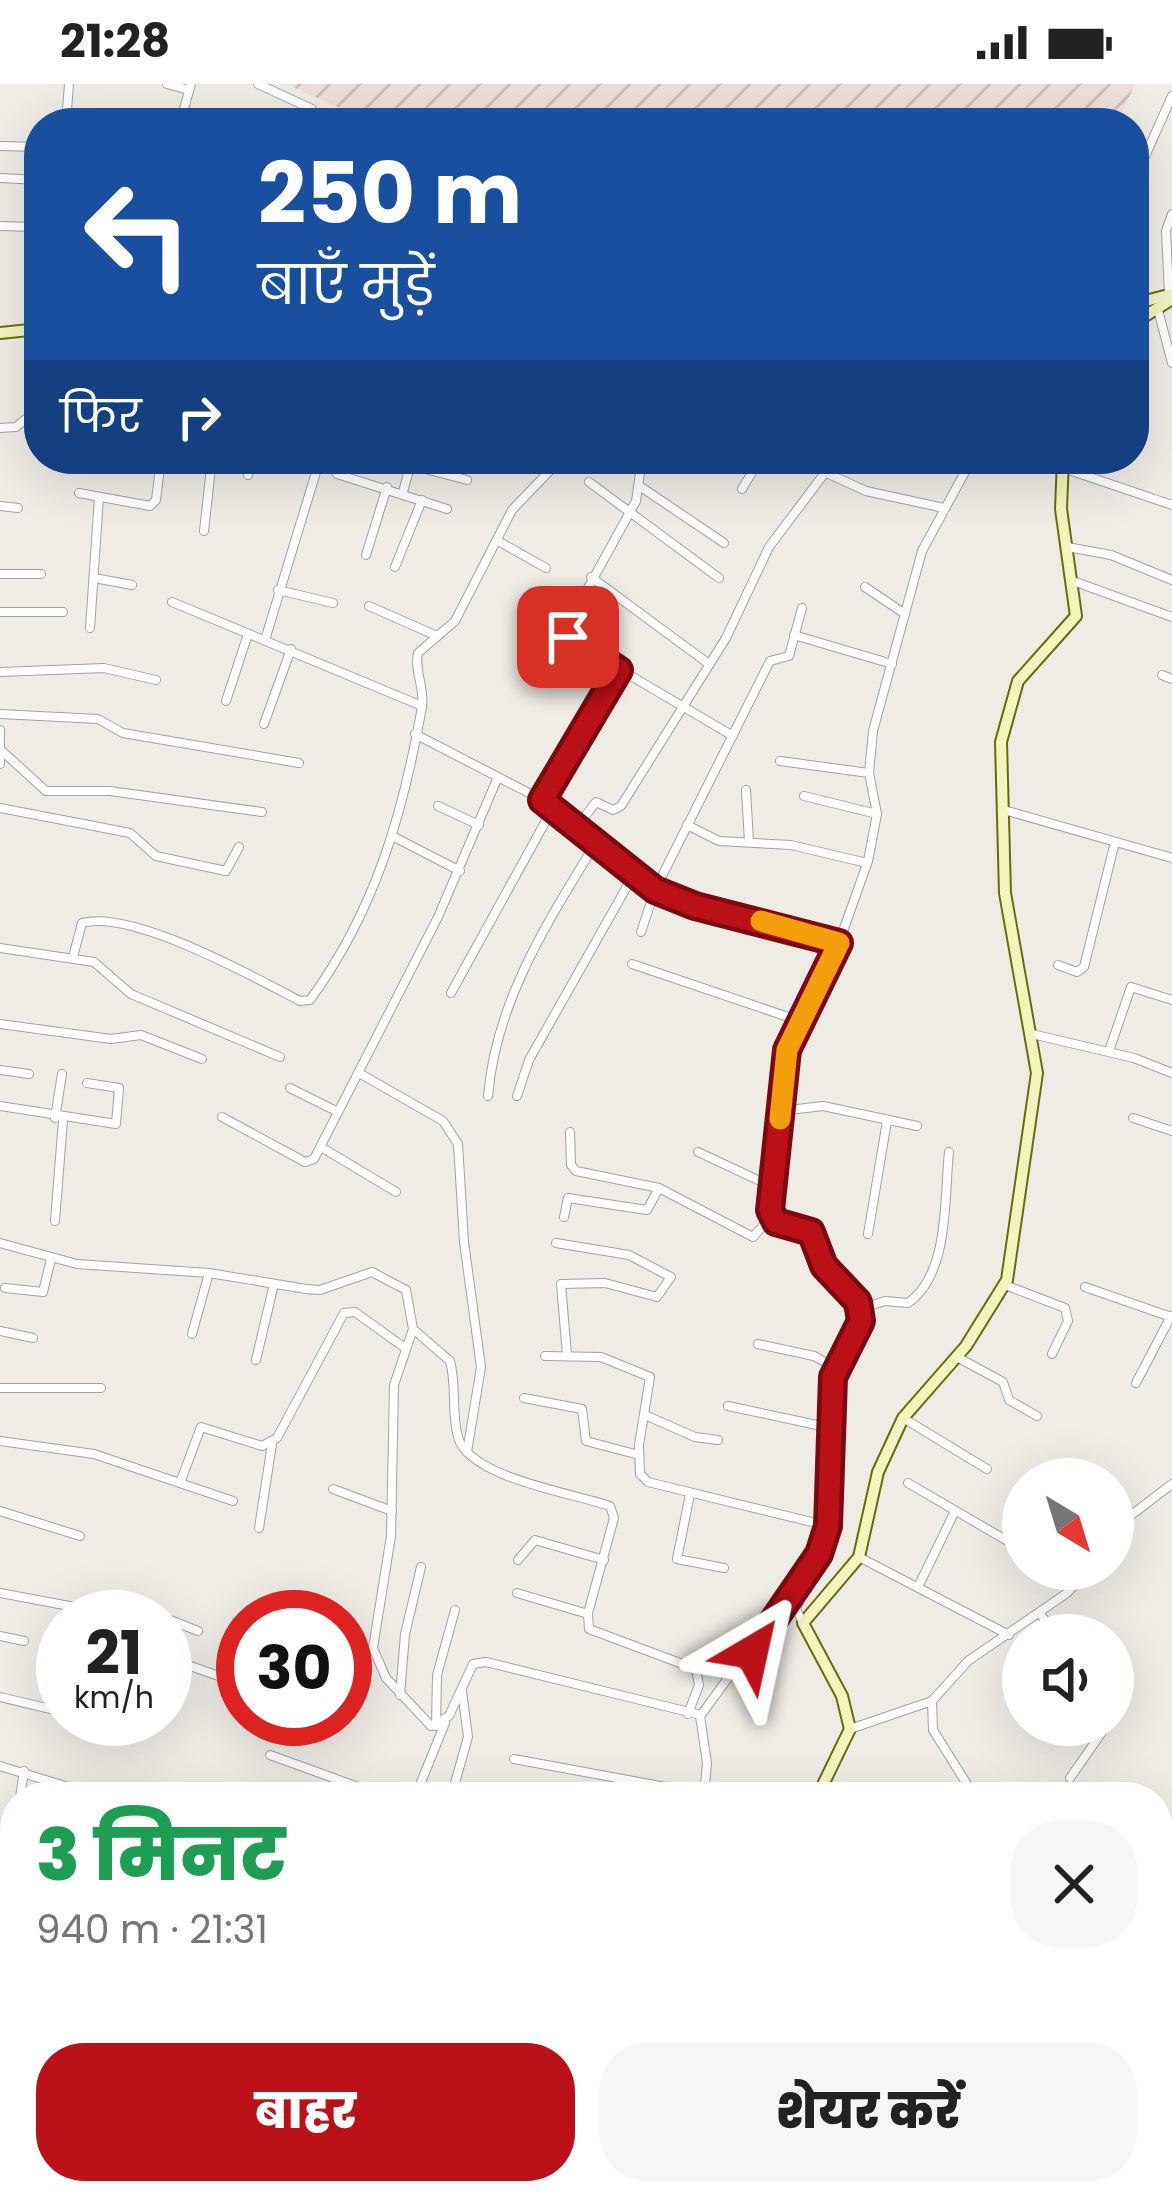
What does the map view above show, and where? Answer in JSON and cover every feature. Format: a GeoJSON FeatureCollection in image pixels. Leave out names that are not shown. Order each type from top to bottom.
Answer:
{"type":"FeatureCollection","features":[{"type":"Feature","properties":{"kind":"street"},"geometry":{"type":"LineString","coordinates":[[166,84],[189,87]]}},
{"type":"Feature","properties":{"kind":"street"},"geometry":{"type":"LineString","coordinates":[[258,84],[310,108]]}},
{"type":"Feature","properties":{"kind":"street"},"geometry":{"type":"LineString","coordinates":[[1149,147],[1172,96]]}},
{"type":"Feature","properties":{"kind":"street"},"geometry":{"type":"LineString","coordinates":[[1149,315],[1171,296],[1165,251],[1172,214]]}},
{"type":"Feature","properties":{"kind":"street"},"geometry":{"type":"LineString","coordinates":[[1158,310],[1172,363]]}},
{"type":"Feature","properties":{"kind":"street"},"geometry":{"type":"LineString","coordinates":[[79,493],[154,504],[159,474]]}},
{"type":"Feature","properties":{"kind":"street"},"geometry":{"type":"LineString","coordinates":[[204,532],[210,474]]}},
{"type":"Feature","properties":{"kind":"street"},"geometry":{"type":"LineString","coordinates":[[265,640],[315,474]]}},
{"type":"Feature","properties":{"kind":"street"},"geometry":{"type":"LineString","coordinates":[[337,474],[447,509]]}},
{"type":"Feature","properties":{"kind":"street"},"geometry":{"type":"LineString","coordinates":[[403,493],[408,474]]}},
{"type":"Feature","properties":{"kind":"street"},"geometry":{"type":"LineString","coordinates":[[448,474],[467,480]]}},
{"type":"Feature","properties":{"kind":"street"},"geometry":{"type":"LineString","coordinates":[[67,956],[82,922],[118,924],[183,945],[305,1001],[366,912],[395,838],[422,706],[418,652],[455,621],[528,488],[544,474]]}},
{"type":"Feature","properties":{"kind":"street"},"geometry":{"type":"LineString","coordinates":[[641,474],[641,487],[629,512],[565,630],[575,643],[733,736]]}},
{"type":"Feature","properties":{"kind":"street"},"geometry":{"type":"LineString","coordinates":[[742,489],[751,474]]}},
{"type":"Feature","properties":{"kind":"street"},"geometry":{"type":"LineString","coordinates":[[579,824],[596,802],[613,810],[621,806],[709,664],[769,547],[824,474],[866,491],[944,508]]}},
{"type":"Feature","properties":{"kind":"street"},"geometry":{"type":"LineString","coordinates":[[570,1132],[573,1169],[659,1188],[753,1237],[771,1217],[787,1050],[839,943],[867,863],[877,814],[869,773],[870,746],[922,551],[963,474]]}},
{"type":"Feature","properties":{"kind":"street"},"geometry":{"type":"LineString","coordinates":[[803,1623],[859,1557],[878,1472],[903,1418],[957,1357],[1004,1285],[1035,1112],[1032,1034],[1005,892],[1001,742],[1011,698],[1030,666],[1076,616],[1066,547],[1063,474]]}},
{"type":"Feature","properties":{"kind":"street"},"geometry":{"type":"LineString","coordinates":[[1090,474],[1172,505]]}},
{"type":"Feature","properties":{"kind":"street"},"geometry":{"type":"LineString","coordinates":[[589,482],[719,578]]}},
{"type":"Feature","properties":{"kind":"street"},"geometry":{"type":"LineString","coordinates":[[366,555],[387,487]]}},
{"type":"Feature","properties":{"kind":"street"},"geometry":{"type":"LineString","coordinates":[[641,487],[724,543]]}},
{"type":"Feature","properties":{"kind":"street"},"geometry":{"type":"LineString","coordinates":[[90,628],[99,497]]}},
{"type":"Feature","properties":{"kind":"street"},"geometry":{"type":"LineString","coordinates":[[395,567],[422,500]]}},
{"type":"Feature","properties":{"kind":"street"},"geometry":{"type":"LineString","coordinates":[[0,506],[18,508]]}},
{"type":"Feature","properties":{"kind":"street"},"geometry":{"type":"LineString","coordinates":[[498,541],[546,568]]}},
{"type":"Feature","properties":{"kind":"street"},"geometry":{"type":"LineString","coordinates":[[1066,547],[1111,555],[1172,580]]}},
{"type":"Feature","properties":{"kind":"street"},"geometry":{"type":"LineString","coordinates":[[0,574],[41,574]]}},
{"type":"Feature","properties":{"kind":"street"},"geometry":{"type":"LineString","coordinates":[[591,577],[709,664]]}},
{"type":"Feature","properties":{"kind":"street"},"geometry":{"type":"LineString","coordinates":[[94,578],[132,585]]}},
{"type":"Feature","properties":{"kind":"street"},"geometry":{"type":"LineString","coordinates":[[1072,580],[1172,617]]}},
{"type":"Feature","properties":{"kind":"street"},"geometry":{"type":"LineString","coordinates":[[865,587],[905,614]]}},
{"type":"Feature","properties":{"kind":"street"},"geometry":{"type":"LineString","coordinates":[[278,590],[333,603]]}},
{"type":"Feature","properties":{"kind":"street"},"geometry":{"type":"LineString","coordinates":[[172,602],[422,706]]}},
{"type":"Feature","properties":{"kind":"street"},"geometry":{"type":"LineString","coordinates":[[369,606],[437,636]]}},
{"type":"Feature","properties":{"kind":"street"},"geometry":{"type":"LineString","coordinates":[[640,932],[655,890],[770,661],[788,658],[802,608]]}},
{"type":"Feature","properties":{"kind":"street"},"geometry":{"type":"LineString","coordinates":[[0,612],[63,612]]}},
{"type":"Feature","properties":{"kind":"street"},"geometry":{"type":"LineString","coordinates":[[226,701],[248,634]]}},
{"type":"Feature","properties":{"kind":"street"},"geometry":{"type":"LineString","coordinates":[[794,635],[892,664]]}},
{"type":"Feature","properties":{"kind":"street"},"geometry":{"type":"LineString","coordinates":[[264,724],[291,649]]}},
{"type":"Feature","properties":{"kind":"street"},"geometry":{"type":"LineString","coordinates":[[0,672],[104,668],[156,680]]}},
{"type":"Feature","properties":{"kind":"street"},"geometry":{"type":"LineString","coordinates":[[542,800],[619,670]]}},
{"type":"Feature","properties":{"kind":"street"},"geometry":{"type":"LineString","coordinates":[[0,714],[98,719],[123,733],[298,763]]}},
{"type":"Feature","properties":{"kind":"street"},"geometry":{"type":"LineString","coordinates":[[0,730],[1,758],[26,771],[46,791],[110,791],[262,812]]}},
{"type":"Feature","properties":{"kind":"street"},"geometry":{"type":"LineString","coordinates":[[415,734],[554,806],[655,890],[695,906],[839,943]]}},
{"type":"Feature","properties":{"kind":"street"},"geometry":{"type":"LineString","coordinates":[[780,761],[869,773]]}},
{"type":"Feature","properties":{"kind":"street"},"geometry":{"type":"LineString","coordinates":[[222,1117],[305,1162],[321,1148],[460,872],[498,777]]}},
{"type":"Feature","properties":{"kind":"street"},"geometry":{"type":"LineString","coordinates":[[746,790],[749,842]]}},
{"type":"Feature","properties":{"kind":"street"},"geometry":{"type":"LineString","coordinates":[[803,796],[877,814]]}},
{"type":"Feature","properties":{"kind":"street"},"geometry":{"type":"LineString","coordinates":[[438,806],[479,825]]}},
{"type":"Feature","properties":{"kind":"street"},"geometry":{"type":"LineString","coordinates":[[451,993],[554,806]]}},
{"type":"Feature","properties":{"kind":"street"},"geometry":{"type":"LineString","coordinates":[[0,808],[130,833],[156,856],[226,872],[239,847]]}},
{"type":"Feature","properties":{"kind":"street"},"geometry":{"type":"LineString","coordinates":[[1004,810],[1172,859]]}},
{"type":"Feature","properties":{"kind":"street"},"geometry":{"type":"LineString","coordinates":[[687,825],[719,841],[791,845],[867,863]]}},
{"type":"Feature","properties":{"kind":"street"},"geometry":{"type":"LineString","coordinates":[[395,838],[460,872]]}},
{"type":"Feature","properties":{"kind":"street"},"geometry":{"type":"LineString","coordinates":[[488,1096],[499,1032],[519,979],[596,841]]}},
{"type":"Feature","properties":{"kind":"street"},"geometry":{"type":"LineString","coordinates":[[1058,964],[1077,973],[1084,967],[1114,842]]}},
{"type":"Feature","properties":{"kind":"street"},"geometry":{"type":"LineString","coordinates":[[517,1096],[530,1060],[634,874]]}},
{"type":"Feature","properties":{"kind":"street"},"geometry":{"type":"LineString","coordinates":[[0,948],[67,956],[103,966],[131,994],[280,1057]]}},
{"type":"Feature","properties":{"kind":"street"},"geometry":{"type":"LineString","coordinates":[[632,964],[800,1021]]}},
{"type":"Feature","properties":{"kind":"street"},"geometry":{"type":"LineString","coordinates":[[1109,1051],[1131,988],[1172,1000]]}},
{"type":"Feature","properties":{"kind":"street"},"geometry":{"type":"LineString","coordinates":[[0,1024],[111,1039],[141,1035],[202,1059]]}},
{"type":"Feature","properties":{"kind":"street"},"geometry":{"type":"LineString","coordinates":[[1032,1034],[1109,1051],[1172,1073]]}},
{"type":"Feature","properties":{"kind":"street"},"geometry":{"type":"LineString","coordinates":[[0,1070],[29,1074]]}},
{"type":"Feature","properties":{"kind":"street"},"geometry":{"type":"LineString","coordinates":[[359,1072],[443,1121],[458,1144],[464,1242],[481,1367],[466,1453]]}},
{"type":"Feature","properties":{"kind":"street"},"geometry":{"type":"LineString","coordinates":[[55,1221],[62,1074]]}},
{"type":"Feature","properties":{"kind":"street"},"geometry":{"type":"LineString","coordinates":[[0,1106],[59,1119],[116,1124],[119,1088],[87,1083]]}},
{"type":"Feature","properties":{"kind":"street"},"geometry":{"type":"LineString","coordinates":[[290,1088],[338,1112]]}},
{"type":"Feature","properties":{"kind":"street"},"geometry":{"type":"LineString","coordinates":[[781,1111],[814,1105],[917,1126]]}},
{"type":"Feature","properties":{"kind":"street"},"geometry":{"type":"LineString","coordinates":[[1133,1118],[1172,1131]]}},
{"type":"Feature","properties":{"kind":"street"},"geometry":{"type":"LineString","coordinates":[[868,1234],[887,1121]]}},
{"type":"Feature","properties":{"kind":"street"},"geometry":{"type":"LineString","coordinates":[[321,1148],[396,1192]]}},
{"type":"Feature","properties":{"kind":"street"},"geometry":{"type":"LineString","coordinates":[[860,1309],[876,1302],[908,1304],[922,1288],[937,1259],[949,1151]]}},
{"type":"Feature","properties":{"kind":"street"},"geometry":{"type":"LineString","coordinates":[[698,1152],[773,1187]]}},
{"type":"Feature","properties":{"kind":"street"},"geometry":{"type":"LineString","coordinates":[[564,1217],[568,1198],[647,1210],[659,1188]]}},
{"type":"Feature","properties":{"kind":"street"},"geometry":{"type":"LineString","coordinates":[[771,1217],[811,1232],[824,1266],[860,1309],[857,1334],[836,1369],[828,1526],[798,1603],[803,1623],[842,1696],[850,1729],[825,1782]]}},
{"type":"Feature","properties":{"kind":"street"},"geometry":{"type":"LineString","coordinates":[[556,1243],[629,1255],[671,1276],[657,1297],[605,1283],[561,1284],[567,1355]]}},
{"type":"Feature","properties":{"kind":"street"},"geometry":{"type":"LineString","coordinates":[[5,1245],[51,1259],[208,1273],[320,1290],[373,1272],[406,1290],[412,1329],[394,1385],[392,1511],[373,1648],[419,1718],[440,1723]]}},
{"type":"Feature","properties":{"kind":"street"},"geometry":{"type":"LineString","coordinates":[[5,1288],[43,1292],[51,1259]]}},
{"type":"Feature","properties":{"kind":"street"},"geometry":{"type":"LineString","coordinates":[[192,1334],[208,1273]]}},
{"type":"Feature","properties":{"kind":"street"},"geometry":{"type":"LineString","coordinates":[[256,1360],[274,1284]]}},
{"type":"Feature","properties":{"kind":"street"},"geometry":{"type":"LineString","coordinates":[[1004,1285],[1065,1308],[1068,1321],[1052,1354]]}},
{"type":"Feature","properties":{"kind":"street"},"geometry":{"type":"LineString","coordinates":[[1085,1287],[1172,1316],[1136,1383]]}},
{"type":"Feature","properties":{"kind":"street"},"geometry":{"type":"LineString","coordinates":[[259,1528],[272,1444],[344,1313],[355,1312],[405,1348]]}},
{"type":"Feature","properties":{"kind":"street"},"geometry":{"type":"LineString","coordinates":[[412,1329],[450,1361],[457,1435],[466,1453],[486,1467],[610,1506],[614,1518],[588,1614],[596,1636],[696,1669],[699,1684],[688,1714]]}},
{"type":"Feature","properties":{"kind":"street"},"geometry":{"type":"LineString","coordinates":[[0,1331],[33,1338]]}},
{"type":"Feature","properties":{"kind":"street"},"geometry":{"type":"LineString","coordinates":[[758,1344],[814,1356],[836,1369]]}},
{"type":"Feature","properties":{"kind":"street"},"geometry":{"type":"LineString","coordinates":[[545,1356],[601,1357],[646,1372],[652,1382],[639,1455],[643,1479],[828,1526]]}},
{"type":"Feature","properties":{"kind":"street"},"geometry":{"type":"LineString","coordinates":[[957,1357],[1003,1382],[1009,1400],[1037,1416]]}},
{"type":"Feature","properties":{"kind":"street"},"geometry":{"type":"LineString","coordinates":[[0,1388],[101,1388]]}},
{"type":"Feature","properties":{"kind":"street"},"geometry":{"type":"LineString","coordinates":[[524,1399],[582,1409],[586,1441],[639,1455]]}},
{"type":"Feature","properties":{"kind":"street"},"geometry":{"type":"LineString","coordinates":[[728,1406],[831,1428]]}},
{"type":"Feature","properties":{"kind":"street"},"geometry":{"type":"LineString","coordinates":[[645,1415],[695,1437],[718,1440]]}},
{"type":"Feature","properties":{"kind":"street"},"geometry":{"type":"LineString","coordinates":[[903,1418],[986,1469]]}},
{"type":"Feature","properties":{"kind":"street"},"geometry":{"type":"LineString","coordinates":[[180,1483],[201,1427],[262,1446],[272,1444]]}},
{"type":"Feature","properties":{"kind":"street"},"geometry":{"type":"LineString","coordinates":[[0,1441],[94,1454],[233,1501]]}},
{"type":"Feature","properties":{"kind":"street"},"geometry":{"type":"LineString","coordinates":[[908,1483],[1002,1538]]}},
{"type":"Feature","properties":{"kind":"street"},"geometry":{"type":"LineString","coordinates":[[1134,1513],[1172,1484]]}},
{"type":"Feature","properties":{"kind":"street"},"geometry":{"type":"LineString","coordinates":[[333,1490],[392,1511]]}},
{"type":"Feature","properties":{"kind":"street"},"geometry":{"type":"LineString","coordinates":[[690,1494],[677,1559],[724,1568]]}},
{"type":"Feature","properties":{"kind":"street"},"geometry":{"type":"LineString","coordinates":[[0,1511],[80,1536]]}},
{"type":"Feature","properties":{"kind":"street"},"geometry":{"type":"LineString","coordinates":[[919,1585],[955,1511]]}},
{"type":"Feature","properties":{"kind":"street"},"geometry":{"type":"LineString","coordinates":[[518,1560],[535,1540],[604,1560]]}},
{"type":"Feature","properties":{"kind":"street"},"geometry":{"type":"LineString","coordinates":[[705,1782],[700,1715],[787,1605],[819,1554]]}},
{"type":"Feature","properties":{"kind":"street"},"geometry":{"type":"LineString","coordinates":[[859,1557],[1002,1630]]}},
{"type":"Feature","properties":{"kind":"street"},"geometry":{"type":"LineString","coordinates":[[400,1695],[406,1634],[421,1568]]}},
{"type":"Feature","properties":{"kind":"street"},"geometry":{"type":"LineString","coordinates":[[1037,1614],[1065,1590]]}},
{"type":"Feature","properties":{"kind":"street"},"geometry":{"type":"LineString","coordinates":[[0,1593],[36,1600]]}},
{"type":"Feature","properties":{"kind":"street"},"geometry":{"type":"LineString","coordinates":[[517,1593],[588,1614]]}},
{"type":"Feature","properties":{"kind":"street"},"geometry":{"type":"LineString","coordinates":[[440,1723],[437,1675],[454,1610]]}},
{"type":"Feature","properties":{"kind":"street"},"geometry":{"type":"LineString","coordinates":[[192,1628],[198,1630]]}},
{"type":"Feature","properties":{"kind":"street"},"geometry":{"type":"LineString","coordinates":[[0,1636],[24,1641]]}},
{"type":"Feature","properties":{"kind":"street"},"geometry":{"type":"LineString","coordinates":[[850,1729],[932,1701],[968,1661],[1002,1639]]}},
{"type":"Feature","properties":{"kind":"street"},"geometry":{"type":"LineString","coordinates":[[420,1782],[440,1723],[473,1664],[486,1662],[700,1715]]}},
{"type":"Feature","properties":{"kind":"street"},"geometry":{"type":"LineString","coordinates":[[455,1782],[468,1737],[462,1690]]}},
{"type":"Feature","properties":{"kind":"street"},"geometry":{"type":"LineString","coordinates":[[0,1697],[36,1706]]}},
{"type":"Feature","properties":{"kind":"street"},"geometry":{"type":"LineString","coordinates":[[932,1701],[933,1730],[962,1782]]}},
{"type":"Feature","properties":{"kind":"street"},"geometry":{"type":"LineString","coordinates":[[1070,1778],[1092,1746]]}},
{"type":"Feature","properties":{"kind":"street"},"geometry":{"type":"LineString","coordinates":[[270,1755],[344,1782]]}},
{"type":"Feature","properties":{"kind":"street"},"geometry":{"type":"LineString","coordinates":[[514,1759],[635,1782]]}},
{"type":"Feature","properties":{"kind":"street"},"geometry":{"type":"LineString","coordinates":[[0,1766],[55,1782]]}},
{"type":"Feature","properties":{"kind":"street"},"geometry":{"type":"LineString","coordinates":[[22,1782],[24,1772]]}},
{"type":"Feature","properties":{"kind":"shaded area"},"geometry":{"type":"Polygon","coordinates":[[[286,84],[1135,84],[1124,108],[340,108],[286,84]]]}},
{"type":"Feature","properties":{"kind":"slow traffic"},"geometry":{"type":"LineString","coordinates":[[761,921],[839,943],[787,1050],[780,1119]]}},
{"type":"Feature","properties":{"kind":"route"},"geometry":{"type":"LineString","coordinates":[[568,637],[619,670],[542,800],[579,824],[655,890],[695,906],[839,943],[787,1050],[770,1210],[776,1222],[814,1235],[820,1260],[854,1295],[861,1321],[833,1377],[828,1526],[819,1554],[752,1652]]}}]}
